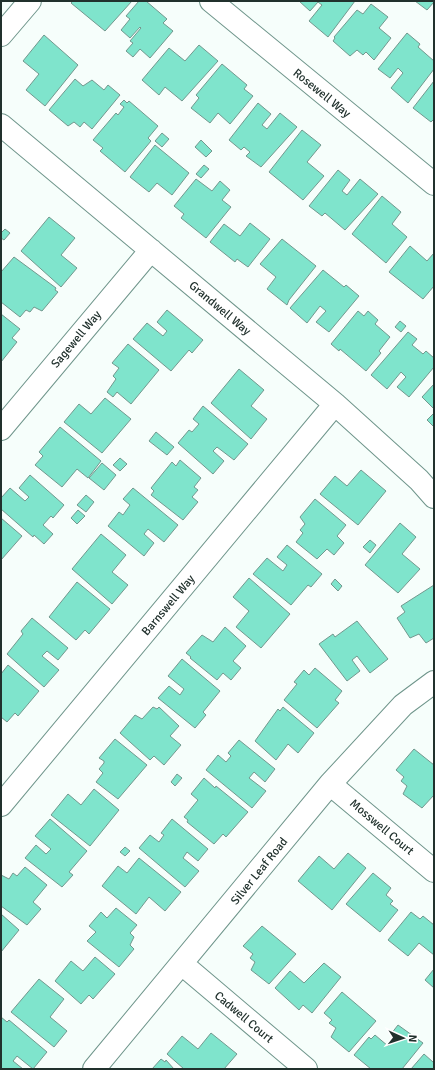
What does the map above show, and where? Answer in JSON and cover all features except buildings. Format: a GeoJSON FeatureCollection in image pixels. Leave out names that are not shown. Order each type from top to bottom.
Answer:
{"type":"FeatureCollection","features":[{"type":"Feature","properties":{"kind":"street"},"geometry":{"type":"LineString","coordinates":[[1,35],[30,1]]}},
{"type":"Feature","properties":{"kind":"street","name":"Rosewell Way"},"geometry":{"type":"LineString","coordinates":[[211,1],[434,184]]}},
{"type":"Feature","properties":{"kind":"street","name":"Grandwell Way"},"geometry":{"type":"LineString","coordinates":[[1,125],[335,404],[419,480],[434,497]]}},
{"type":"Feature","properties":{"kind":"street","name":"Sagewell Way"},"geometry":{"type":"LineString","coordinates":[[1,429],[150,250]]}},
{"type":"Feature","properties":{"kind":"street","name":"Barnswell Way"},"geometry":{"type":"LineString","coordinates":[[1,805],[335,404]]}},
{"type":"Feature","properties":{"kind":"street","name":"Silver Leaf Road"},"geometry":{"type":"LineString","coordinates":[[94,1069],[330,784],[403,706],[434,682]]}},
{"type":"Feature","properties":{"kind":"street","name":"Mosswell Court"},"geometry":{"type":"LineString","coordinates":[[330,784],[434,871]]}},
{"type":"Feature","properties":{"kind":"street","name":"Cadwell Court"},"geometry":{"type":"LineString","coordinates":[[182,964],[306,1069]]}}]}
